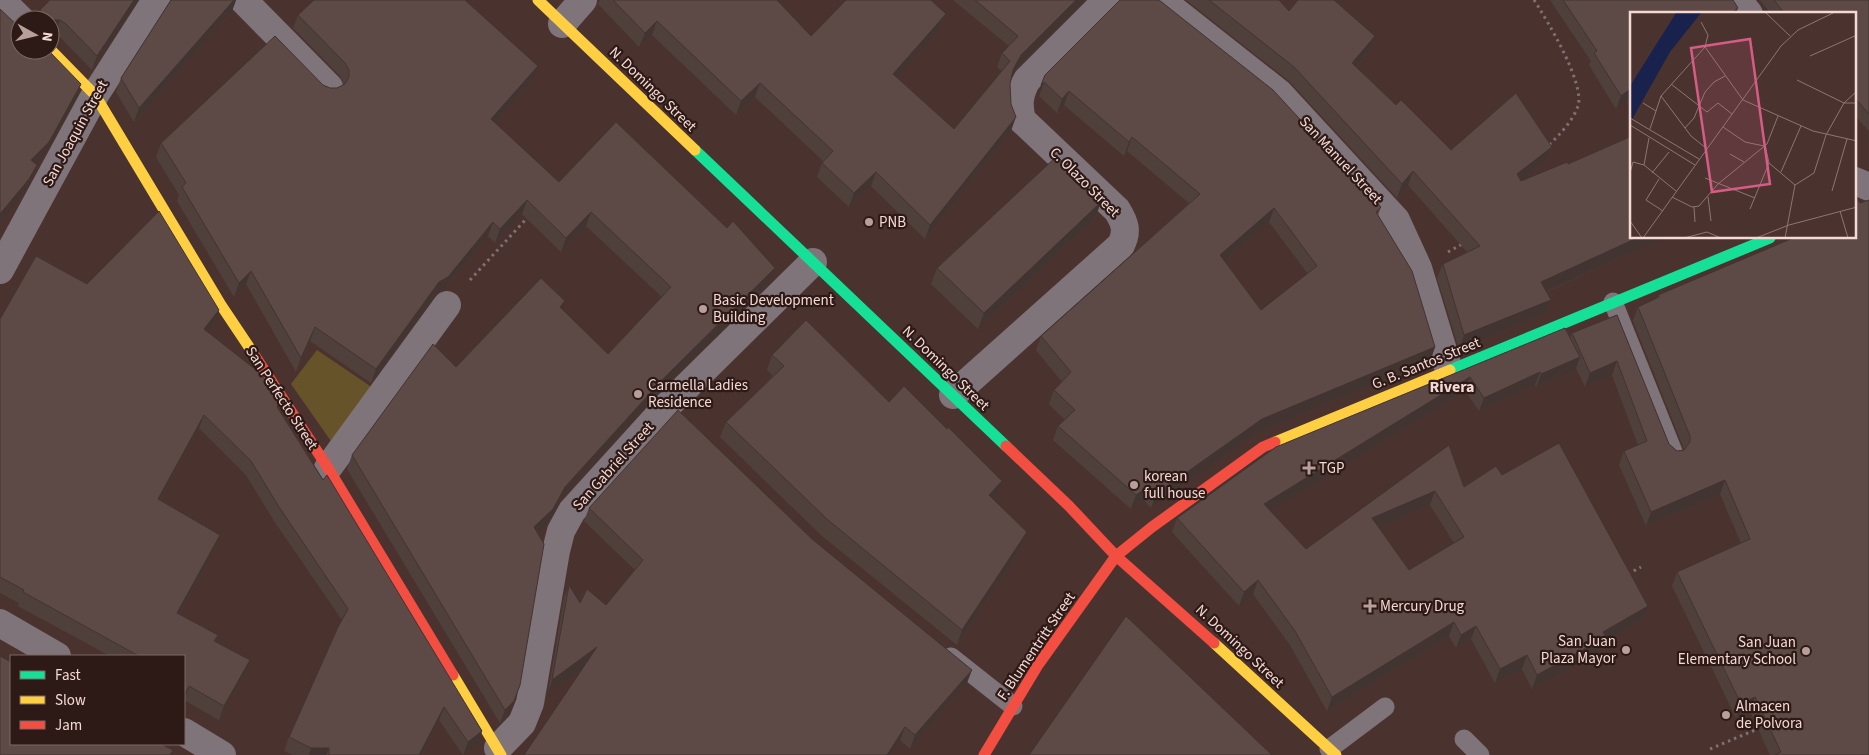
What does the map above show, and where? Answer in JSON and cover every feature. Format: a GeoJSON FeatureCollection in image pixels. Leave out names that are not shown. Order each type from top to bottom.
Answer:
{"type":"FeatureCollection","features":[{"type":"Feature","properties":{"kind":"street"},"geometry":{"type":"LineString","coordinates":[[1,0],[11,10]]}},
{"type":"Feature","properties":{"kind":"street","name":"San Joaquin Street"},"geometry":{"type":"LineString","coordinates":[[0,270],[95,95],[156,0]]}},
{"type":"Feature","properties":{"kind":"street"},"geometry":{"type":"LineString","coordinates":[[244,0],[329,87]]}},
{"type":"Feature","properties":{"kind":"street","name":"N. Domingo Street"},"geometry":{"type":"LineString","coordinates":[[538,0],[954,395],[1069,506],[1116,556],[1163,596],[1333,752]]}},
{"type":"Feature","properties":{"kind":"street"},"geometry":{"type":"LineString","coordinates":[[562,24],[582,0]]}},
{"type":"Feature","properties":{"kind":"street","name":"C. Olazo Street"},"geometry":{"type":"LineString","coordinates":[[954,395],[1121,245],[1125,236],[1126,227],[1117,210],[1022,120],[1019,110],[1021,90],[1027,80],[1107,0]]}},
{"type":"Feature","properties":{"kind":"street","name":"San Manuel Street"},"geometry":{"type":"LineString","coordinates":[[1161,0],[1279,93],[1396,220],[1418,268],[1449,370]]}},
{"type":"Feature","properties":{"kind":"street"},"geometry":{"type":"LineString","coordinates":[[1739,0],[1748,12]]}},
{"type":"Feature","properties":{"kind":"street","name":"San Perfecto Street"},"geometry":{"type":"LineString","coordinates":[[60,59],[95,95],[221,305],[328,468],[500,752]]}},
{"type":"Feature","properties":{"kind":"street"},"geometry":{"type":"LineString","coordinates":[[1856,181],[1869,187]]}},
{"type":"Feature","properties":{"kind":"street","name":"G. B. Santos Street"},"geometry":{"type":"LineString","coordinates":[[1116,556],[1152,527],[1262,447],[1768,239]]}},
{"type":"Feature","properties":{"kind":"street","name":"San Gabriel Street"},"geometry":{"type":"LineString","coordinates":[[500,752],[522,723],[530,703],[561,531],[572,511],[676,411],[813,262]]}},
{"type":"Feature","properties":{"kind":"street"},"geometry":{"type":"LineString","coordinates":[[328,468],[447,305]]}},
{"type":"Feature","properties":{"kind":"street","name":"F. Blumentritt Street"},"geometry":{"type":"LineString","coordinates":[[984,755],[1038,664],[1116,556]]}},
{"type":"Feature","properties":{"kind":"street"},"geometry":{"type":"LineString","coordinates":[[0,623],[54,655]]}},
{"type":"Feature","properties":{"kind":"street"},"geometry":{"type":"LineString","coordinates":[[185,733],[222,755]]}},
{"type":"Feature","properties":{"kind":"lane"},"geometry":{"type":"LineString","coordinates":[[1613,302],[1674,454]]}},
{"type":"Feature","properties":{"kind":"lane"},"geometry":{"type":"LineString","coordinates":[[934,642],[1013,706]]}},
{"type":"Feature","properties":{"kind":"lane"},"geometry":{"type":"LineString","coordinates":[[1333,752],[1385,707]]}},
{"type":"Feature","properties":{"kind":"lane"},"geometry":{"type":"LineString","coordinates":[[1464,739],[1480,755]]}},
{"type":"Feature","properties":{"kind":"path"},"geometry":{"type":"LineString","coordinates":[[1534,0],[1575,76],[1578,105],[1561,134],[1547,148]]}},
{"type":"Feature","properties":{"kind":"path"},"geometry":{"type":"LineString","coordinates":[[447,305],[533,212]]}},
{"type":"Feature","properties":{"kind":"path"},"geometry":{"type":"LineString","coordinates":[[1418,268],[1469,240]]}},
{"type":"Feature","properties":{"kind":"path"},"geometry":{"type":"LineString","coordinates":[[1624,577],[1641,567]]}},
{"type":"Feature","properties":{"kind":"path"},"geometry":{"type":"LineString","coordinates":[[1710,749],[1767,725]]}},
{"type":"Feature","properties":{"kind":"shaded area"},"geometry":{"type":"Polygon","coordinates":[[[317,350],[373,388],[333,444],[291,384],[317,350]]]}},
{"type":"Feature","properties":{"kind":"building"},"geometry":{"type":"Polygon","coordinates":[[[50,0],[134,0],[97,56],[60,20],[60,10],[41,9],[50,0]]]}},
{"type":"Feature","properties":{"kind":"building"},"geometry":{"type":"Polygon","coordinates":[[[171,0],[234,0],[139,108],[121,78],[171,0]]]}},
{"type":"Feature","properties":{"kind":"building"},"geometry":{"type":"Polygon","coordinates":[[[314,0],[465,0],[538,66],[491,119],[559,182],[616,122],[727,228],[733,221],[775,268],[662,380],[565,487],[553,509],[534,527],[544,544],[520,685],[514,701],[505,710],[352,455],[433,344],[456,367],[541,278],[565,301],[560,307],[608,354],[671,287],[591,212],[566,238],[527,200],[500,229],[493,222],[448,277],[439,282],[376,369],[315,327],[301,358],[251,271],[239,283],[182,187],[186,183],[161,143],[275,36],[323,85],[337,88],[345,84],[349,77],[349,70],[345,63],[298,15],[314,0]]]}},
{"type":"Feature","properties":{"kind":"building"},"geometry":{"type":"Polygon","coordinates":[[[613,0],[777,0],[811,36],[846,0],[931,0],[946,14],[893,74],[954,129],[1010,61],[1002,53],[1018,36],[975,0],[1076,0],[1021,55],[1013,70],[1010,84],[1011,104],[1016,117],[930,225],[876,172],[854,193],[822,163],[833,151],[760,83],[741,101],[657,21],[645,33],[613,0]]]}},
{"type":"Feature","properties":{"kind":"building"},"geometry":{"type":"Polygon","coordinates":[[[1120,0],[1159,0],[1273,90],[1381,207],[1376,212],[1412,271],[1435,347],[1262,419],[1156,494],[1149,486],[1136,495],[1058,426],[1075,410],[1054,390],[1071,372],[1041,336],[1200,194],[1132,137],[1129,142],[1069,91],[1062,99],[1044,82],[1041,85],[1045,75],[1120,0]],[[1274,208],[1220,255],[1261,310],[1317,266],[1274,208]]]}},
{"type":"Feature","properties":{"kind":"building"},"geometry":{"type":"Polygon","coordinates":[[[1209,0],[1279,0],[1289,11],[1298,0],[1334,0],[1375,36],[1352,63],[1396,105],[1401,100],[1451,150],[1516,93],[1552,147],[1517,174],[1521,181],[1567,162],[1568,164],[1630,137],[1630,239],[1635,239],[1541,282],[1551,300],[1464,335],[1443,264],[1480,246],[1413,171],[1402,184],[1294,67],[1209,0]]]}},
{"type":"Feature","properties":{"kind":"building"},"geometry":{"type":"Polygon","coordinates":[[[1563,0],[1733,0],[1738,8],[1733,12],[1630,12],[1630,89],[1621,96],[1594,53],[1597,51],[1563,0]]]}},
{"type":"Feature","properties":{"kind":"building"},"geometry":{"type":"Polygon","coordinates":[[[1774,0],[1869,0],[1869,114],[1856,99],[1856,12],[1783,12],[1774,0]]]}},
{"type":"Feature","properties":{"kind":"building"},"geometry":{"type":"Polygon","coordinates":[[[0,9],[10,18],[10,60],[58,60],[81,84],[49,142],[31,160],[37,165],[29,179],[0,214],[0,9]]]}},
{"type":"Feature","properties":{"kind":"building"},"geometry":{"type":"Polygon","coordinates":[[[1057,156],[1101,202],[984,313],[937,268],[1057,156]]]}},
{"type":"Feature","properties":{"kind":"building"},"geometry":{"type":"Polygon","coordinates":[[[1856,197],[1860,203],[1869,200],[1869,755],[1775,755],[1781,752],[1755,697],[1741,704],[1677,572],[1750,539],[1725,480],[1651,512],[1624,451],[1647,441],[1617,361],[1590,373],[1572,333],[1617,315],[1669,444],[1677,451],[1684,450],[1690,442],[1690,436],[1638,307],[1659,297],[1658,295],[1791,239],[1856,239],[1856,197]]]}},
{"type":"Feature","properties":{"kind":"building"},"geometry":{"type":"Polygon","coordinates":[[[159,211],[219,310],[204,329],[261,374],[280,402],[277,407],[323,480],[327,475],[482,731],[468,742],[444,707],[419,755],[329,755],[329,748],[311,748],[289,737],[338,627],[348,609],[279,507],[251,461],[204,415],[158,499],[220,535],[177,613],[218,635],[214,641],[250,660],[224,706],[189,686],[185,694],[185,655],[137,655],[23,592],[24,590],[0,577],[0,319],[36,256],[87,284],[159,211]]]}},
{"type":"Feature","properties":{"kind":"building"},"geometry":{"type":"Polygon","coordinates":[[[806,320],[889,402],[904,386],[1002,481],[989,495],[1027,532],[962,630],[828,520],[726,422],[784,366],[772,355],[806,320]]]}},
{"type":"Feature","properties":{"kind":"building"},"geometry":{"type":"Polygon","coordinates":[[[1565,328],[1580,357],[1541,374],[1540,372],[1484,398],[1470,377],[1264,504],[1306,549],[1449,445],[1464,487],[1496,466],[1502,475],[1559,443],[1648,606],[1603,632],[1606,637],[1537,675],[1527,655],[1500,669],[1476,626],[1461,635],[1454,622],[1332,697],[1295,631],[1258,580],[1244,592],[1177,518],[1276,447],[1565,328]],[[1435,491],[1372,518],[1409,570],[1464,537],[1435,491]]]}},
{"type":"Feature","properties":{"kind":"building"},"geometry":{"type":"Polygon","coordinates":[[[678,410],[812,539],[972,670],[915,735],[905,727],[887,755],[524,755],[597,647],[552,680],[569,585],[580,603],[587,589],[606,605],[643,560],[589,508],[678,410]]]}},
{"type":"Feature","properties":{"kind":"building"},"geometry":{"type":"Polygon","coordinates":[[[1126,616],[1272,755],[1029,755],[1126,616]]]}},
{"type":"Feature","properties":{"kind":"building"},"geometry":{"type":"Polygon","coordinates":[[[0,656],[10,661],[10,745],[163,745],[173,750],[170,755],[0,755],[0,656]]]}},
{"type":"Feature","properties":{"kind":"traffic: fast"},"geometry":{"type":"LineString","coordinates":[[695,150],[1006,446]]}},
{"type":"Feature","properties":{"kind":"traffic: fast"},"geometry":{"type":"LineString","coordinates":[[1450,370],[1768,239]]}},
{"type":"Feature","properties":{"kind":"traffic: slow"},"geometry":{"type":"LineString","coordinates":[[538,0],[695,150]]}},
{"type":"Feature","properties":{"kind":"traffic: slow"},"geometry":{"type":"LineString","coordinates":[[60,59],[95,95],[221,305],[253,353]]}},
{"type":"Feature","properties":{"kind":"traffic: slow"},"geometry":{"type":"LineString","coordinates":[[1275,442],[1450,370]]}},
{"type":"Feature","properties":{"kind":"traffic: slow"},"geometry":{"type":"LineString","coordinates":[[1214,643],[1336,755]]}},
{"type":"Feature","properties":{"kind":"traffic: slow"},"geometry":{"type":"LineString","coordinates":[[453,675],[501,755]]}},
{"type":"Feature","properties":{"kind":"traffic: jam"},"geometry":{"type":"LineString","coordinates":[[253,353],[328,468],[453,675]]}},
{"type":"Feature","properties":{"kind":"traffic: jam"},"geometry":{"type":"LineString","coordinates":[[984,755],[1038,665],[1116,556],[1152,527],[1263,447],[1275,442]]}},
{"type":"Feature","properties":{"kind":"traffic: jam"},"geometry":{"type":"LineString","coordinates":[[1006,446],[1069,506],[1116,556],[1214,643]]}},
{"type":"Feature","properties":{"kind":"place","name":"PNB"},"geometry":{"type":"Point","coordinates":[869,222]}},
{"type":"Feature","properties":{"kind":"place","name":"Basic Development Building"},"geometry":{"type":"Point","coordinates":[703,309]}},
{"type":"Feature","properties":{"kind":"place","name":"Carmella Ladies Residence"},"geometry":{"type":"Point","coordinates":[638,394]}},
{"type":"Feature","properties":{"kind":"place","name":"TGP"},"geometry":{"type":"Point","coordinates":[1309,468]}},
{"type":"Feature","properties":{"kind":"place","name":"korean full house"},"geometry":{"type":"Point","coordinates":[1134,485]}},
{"type":"Feature","properties":{"kind":"place","name":"Mercury Drug"},"geometry":{"type":"Point","coordinates":[1370,606]}},
{"type":"Feature","properties":{"kind":"place","name":"San Juan Plaza Mayor"},"geometry":{"type":"Point","coordinates":[1626,650]}},
{"type":"Feature","properties":{"kind":"place","name":"San Juan Elementary School"},"geometry":{"type":"Point","coordinates":[1806,651]}},
{"type":"Feature","properties":{"kind":"place","name":"Almacen de Polvora"},"geometry":{"type":"Point","coordinates":[1726,715]}},
{"type":"Feature","properties":{"kind":"district","name":"Rivera"},"geometry":{"type":"Point","coordinates":[1452,386]}}]}
